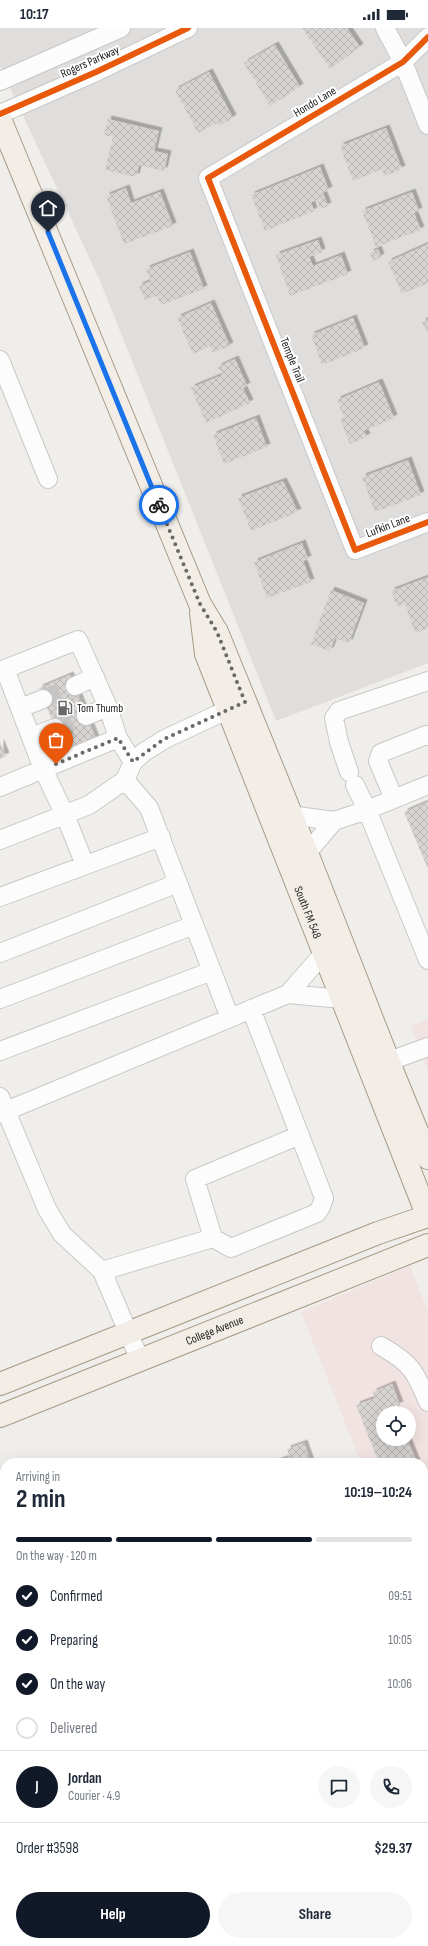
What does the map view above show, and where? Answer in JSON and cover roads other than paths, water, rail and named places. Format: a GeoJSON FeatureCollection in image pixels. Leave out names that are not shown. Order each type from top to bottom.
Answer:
{"type":"FeatureCollection","features":[{"type":"Feature","properties":{"kind":"main road","name":"South FM 548"},"geometry":{"type":"LineString","coordinates":[[0,119],[200,604],[217,632],[236,705],[324,953],[342,999],[428,1158]]}},
{"type":"Feature","properties":{"kind":"main road","name":"South FM 548"},"geometry":{"type":"LineString","coordinates":[[236,705],[307,853],[379,1065],[428,1216]]}},
{"type":"Feature","properties":{"kind":"main road"},"geometry":{"type":"LineString","coordinates":[[0,1384],[378,1233],[428,1216]]}},
{"type":"Feature","properties":{"kind":"main road","name":"College Avenue"},"geometry":{"type":"LineString","coordinates":[[0,1416],[428,1245]]}},
{"type":"Feature","properties":{"kind":"street","name":"Rogers Parkway"},"geometry":{"type":"LineString","coordinates":[[0,81],[120,28]]}},
{"type":"Feature","properties":{"kind":"street","name":"Rogers Parkway"},"geometry":{"type":"LineString","coordinates":[[0,114],[96,72],[188,28]]}},
{"type":"Feature","properties":{"kind":"street"},"geometry":{"type":"LineString","coordinates":[[385,28],[403,62],[428,125]]}},
{"type":"Feature","properties":{"kind":"street","name":"Hondo Lane"},"geometry":{"type":"LineString","coordinates":[[208,178],[403,62],[428,37]]}},
{"type":"Feature","properties":{"kind":"street","name":"Temple Trail"},"geometry":{"type":"LineString","coordinates":[[208,178],[355,550]]}},
{"type":"Feature","properties":{"kind":"street"},"geometry":{"type":"LineString","coordinates":[[0,360],[48,480]]}},
{"type":"Feature","properties":{"kind":"street","name":"Lufkin Lane"},"geometry":{"type":"LineString","coordinates":[[355,550],[428,522]]}},
{"type":"Feature","properties":{"kind":"street"},"geometry":{"type":"LineString","coordinates":[[85,865],[65,815],[43,769],[21,708],[2,670],[78,640],[108,707],[118,738],[133,762]]}},
{"type":"Feature","properties":{"kind":"street"},"geometry":{"type":"LineString","coordinates":[[74,686],[95,677]]}},
{"type":"Feature","properties":{"kind":"street"},"geometry":{"type":"LineString","coordinates":[[428,681],[339,711],[334,718],[339,742],[352,778],[367,810],[428,960]]}},
{"type":"Feature","properties":{"kind":"street"},"geometry":{"type":"LineString","coordinates":[[21,708],[43,699]]}},
{"type":"Feature","properties":{"kind":"street"},"geometry":{"type":"LineString","coordinates":[[0,840],[89,805],[125,780],[133,762],[164,739],[236,705]]}},
{"type":"Feature","properties":{"kind":"street"},"geometry":{"type":"LineString","coordinates":[[86,716],[108,707]]}},
{"type":"Feature","properties":{"kind":"street"},"geometry":{"type":"LineString","coordinates":[[32,737],[55,728]]}},
{"type":"Feature","properties":{"kind":"street"},"geometry":{"type":"LineString","coordinates":[[394,799],[378,761],[380,753],[426,735],[428,736]]}},
{"type":"Feature","properties":{"kind":"street"},"geometry":{"type":"LineString","coordinates":[[0,787],[118,738]]}},
{"type":"Feature","properties":{"kind":"street"},"geometry":{"type":"LineString","coordinates":[[125,780],[149,808],[230,1018]]}},
{"type":"Feature","properties":{"kind":"street"},"geometry":{"type":"LineString","coordinates":[[290,815],[334,821],[367,810],[428,785]]}},
{"type":"Feature","properties":{"kind":"street"},"geometry":{"type":"LineString","coordinates":[[307,853],[334,821]]}},
{"type":"Feature","properties":{"kind":"street"},"geometry":{"type":"LineString","coordinates":[[0,897],[161,837]]}},
{"type":"Feature","properties":{"kind":"street"},"geometry":{"type":"LineString","coordinates":[[0,953],[178,883]]}},
{"type":"Feature","properties":{"kind":"street"},"geometry":{"type":"LineString","coordinates":[[0,999],[194,925]]}},
{"type":"Feature","properties":{"kind":"street"},"geometry":{"type":"LineString","coordinates":[[140,1360],[102,1272],[62,1234],[47,1209],[2,1107],[288,994],[324,953]]}},
{"type":"Feature","properties":{"kind":"street"},"geometry":{"type":"LineString","coordinates":[[0,1051],[212,971]]}},
{"type":"Feature","properties":{"kind":"street"},"geometry":{"type":"LineString","coordinates":[[288,994],[342,999]]}},
{"type":"Feature","properties":{"kind":"street"},"geometry":{"type":"LineString","coordinates":[[251,1009],[300,1135],[324,1198],[317,1213],[231,1248],[213,1238],[195,1179],[300,1135]]}},
{"type":"Feature","properties":{"kind":"street"},"geometry":{"type":"LineString","coordinates":[[379,1065],[428,1047]]}},
{"type":"Feature","properties":{"kind":"street"},"geometry":{"type":"LineString","coordinates":[[102,1272],[213,1238]]}},
{"type":"Feature","properties":{"kind":"street"},"geometry":{"type":"LineString","coordinates":[[380,1346],[400,1357],[416,1375],[428,1402]]}},
{"type":"Feature","properties":{"kind":"tunnel"},"geometry":{"type":"LineString","coordinates":[[43,699],[75,686]]}},
{"type":"Feature","properties":{"kind":"tunnel"},"geometry":{"type":"LineString","coordinates":[[55,728],[86,716]]}},
{"type":"Feature","properties":{"kind":"place","name":"Tom Thumb"},"geometry":{"type":"Point","coordinates":[65,708]}}]}
